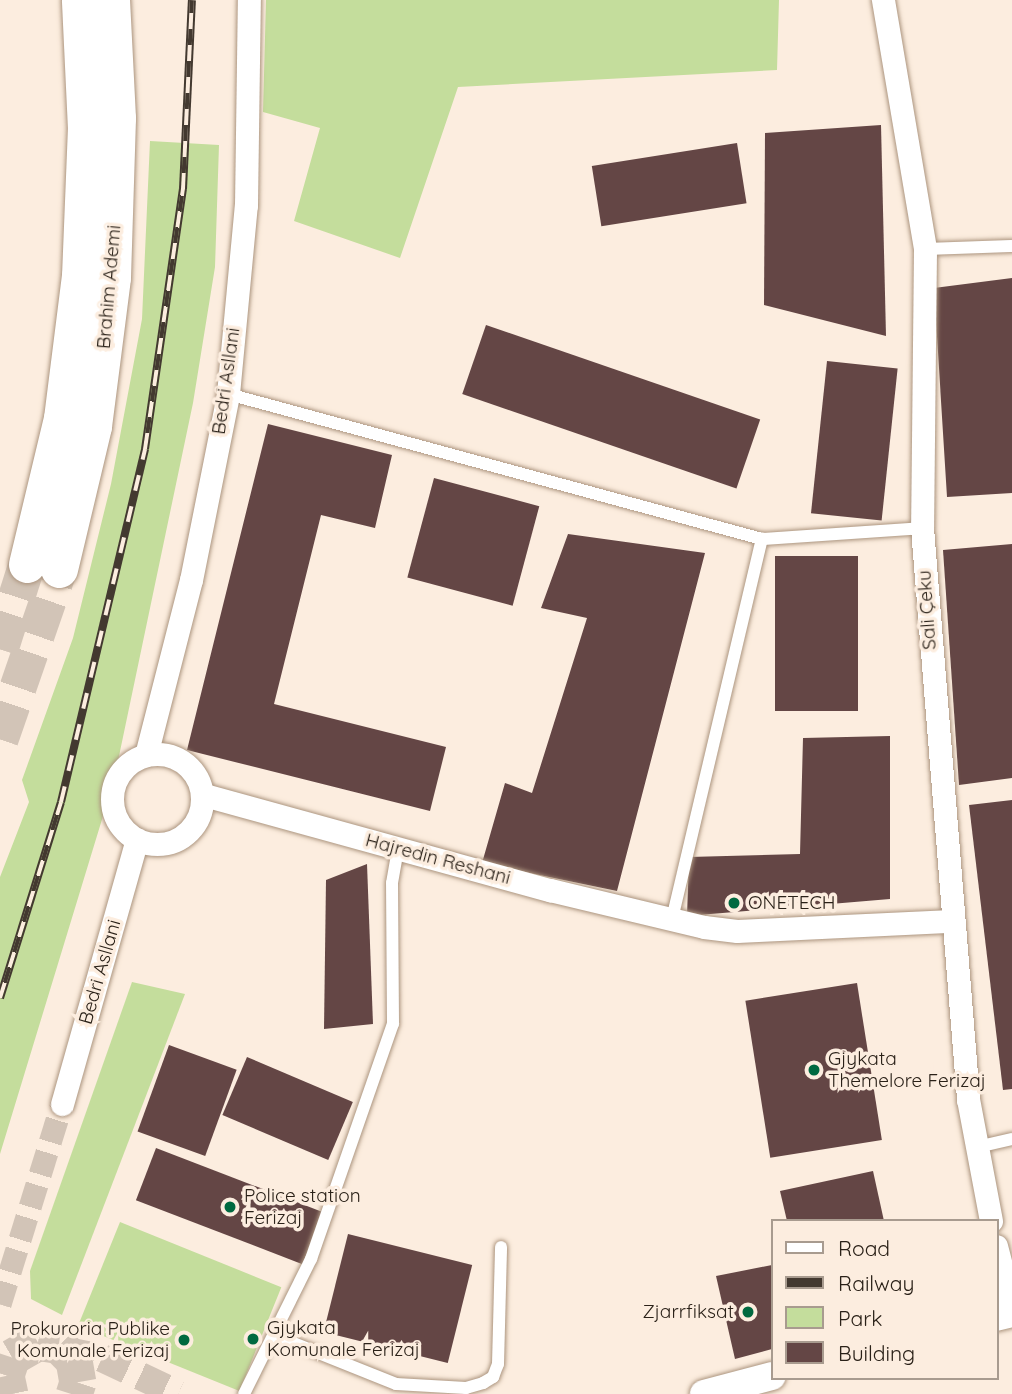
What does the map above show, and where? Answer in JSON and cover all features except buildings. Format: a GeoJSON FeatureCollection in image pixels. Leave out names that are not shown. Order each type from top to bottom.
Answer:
{"type":"FeatureCollection","features":[{"type":"Feature","properties":{"kind":"main road","name":"Brahim Ademi"},"geometry":{"type":"LineString","coordinates":[[80,0],[86,129],[78,289],[43,567],[93,426],[112,277],[117,118],[111,0]]}},
{"type":"Feature","properties":{"kind":"street","name":"Bedri Asllani"},"geometry":{"type":"LineString","coordinates":[[146,755],[191,580],[228,394],[246,205],[249,0]]}},
{"type":"Feature","properties":{"kind":"street","name":"Sali Çeku"},"geometry":{"type":"LineString","coordinates":[[883,0],[925,249],[922,528],[968,1099],[991,1219]]}},
{"type":"Feature","properties":{"kind":"street"},"geometry":{"type":"LineString","coordinates":[[146,755],[169,755],[189,766],[204,795],[195,825],[183,836],[169,843],[137,839],[116,817],[113,794],[121,772],[146,755]]}},
{"type":"Feature","properties":{"kind":"street","name":"Hajredin Reshani"},"geometry":{"type":"LineString","coordinates":[[204,795],[672,919],[737,931],[952,921]]}},
{"type":"Feature","properties":{"kind":"street","name":"Bedri Asllani"},"geometry":{"type":"LineString","coordinates":[[62,1104],[137,839]]}},
{"type":"Feature","properties":{"kind":"street"},"geometry":{"type":"LineString","coordinates":[[998,1254],[1012,1311]]}},
{"type":"Feature","properties":{"kind":"street"},"geometry":{"type":"LineString","coordinates":[[704,1394],[762,1384]]}},
{"type":"Feature","properties":{"kind":"lane"},"geometry":{"type":"LineString","coordinates":[[925,249],[1012,246]]}},
{"type":"Feature","properties":{"kind":"lane"},"geometry":{"type":"LineString","coordinates":[[228,394],[762,540],[922,528]]}},
{"type":"Feature","properties":{"kind":"lane"},"geometry":{"type":"LineString","coordinates":[[672,919],[762,540]]}},
{"type":"Feature","properties":{"kind":"lane"},"geometry":{"type":"LineString","coordinates":[[244,1394],[311,1259],[393,1024],[393,883],[398,848]]}},
{"type":"Feature","properties":{"kind":"lane"},"geometry":{"type":"LineString","coordinates":[[977,1147],[1012,1139]]}},
{"type":"Feature","properties":{"kind":"lane"},"geometry":{"type":"LineString","coordinates":[[275,1336],[396,1384],[466,1388],[484,1383],[493,1377],[498,1364],[501,1247]]}},
{"type":"Feature","properties":{"kind":"green space"},"geometry":{"type":"Polygon","coordinates":[[[266,0],[779,0],[777,70],[458,87],[400,258],[294,221],[320,128],[263,112],[266,0]]]}},
{"type":"Feature","properties":{"kind":"green space"},"geometry":{"type":"Polygon","coordinates":[[[150,141],[219,145],[215,267],[193,403],[114,780],[0,1154],[0,877],[29,802],[22,780],[73,638],[111,484],[142,319],[150,141]]]}},
{"type":"Feature","properties":{"kind":"green space"},"geometry":{"type":"Polygon","coordinates":[[[132,982],[185,994],[62,1315],[31,1299],[30,1271],[132,982]]]}},
{"type":"Feature","properties":{"kind":"green space"},"geometry":{"type":"Polygon","coordinates":[[[120,1222],[281,1287],[239,1391],[78,1326],[120,1222]]]}},
{"type":"Feature","properties":{"kind":"tunnel"},"geometry":{"type":"LineString","coordinates":[[0,649],[27,564]]}},
{"type":"Feature","properties":{"kind":"tunnel"},"geometry":{"type":"LineString","coordinates":[[0,739],[59,569]]}},
{"type":"Feature","properties":{"kind":"tunnel"},"geometry":{"type":"LineString","coordinates":[[0,1304],[62,1104]]}},
{"type":"Feature","properties":{"kind":"tunnel"},"geometry":{"type":"LineString","coordinates":[[10,1394],[6,1375],[12,1357],[38,1342],[59,1345],[74,1360],[78,1382],[74,1394]]}},
{"type":"Feature","properties":{"kind":"tunnel"},"geometry":{"type":"LineString","coordinates":[[67,1351],[102,1358],[178,1394]]}},
{"type":"Feature","properties":{"kind":"railway"},"geometry":{"type":"LineString","coordinates":[[0,998],[61,802],[145,449],[183,189],[192,0]]}},
{"type":"Feature","properties":{"kind":"place","name":"ONETECH"},"geometry":{"type":"Point","coordinates":[734,903]}},
{"type":"Feature","properties":{"kind":"place","name":"Gjykata Themelore Ferizaj"},"geometry":{"type":"Point","coordinates":[814,1070]}},
{"type":"Feature","properties":{"kind":"place","name":"Police station Ferizaj"},"geometry":{"type":"Point","coordinates":[230,1207]}},
{"type":"Feature","properties":{"kind":"place","name":"Zjarrfiksat"},"geometry":{"type":"Point","coordinates":[748,1312]}},
{"type":"Feature","properties":{"kind":"place","name":"Gjykata Komunale Ferizaj"},"geometry":{"type":"Point","coordinates":[253,1339]}},
{"type":"Feature","properties":{"kind":"place","name":"Prokuroria Publike Komunale Ferizaj"},"geometry":{"type":"Point","coordinates":[184,1340]}}]}
